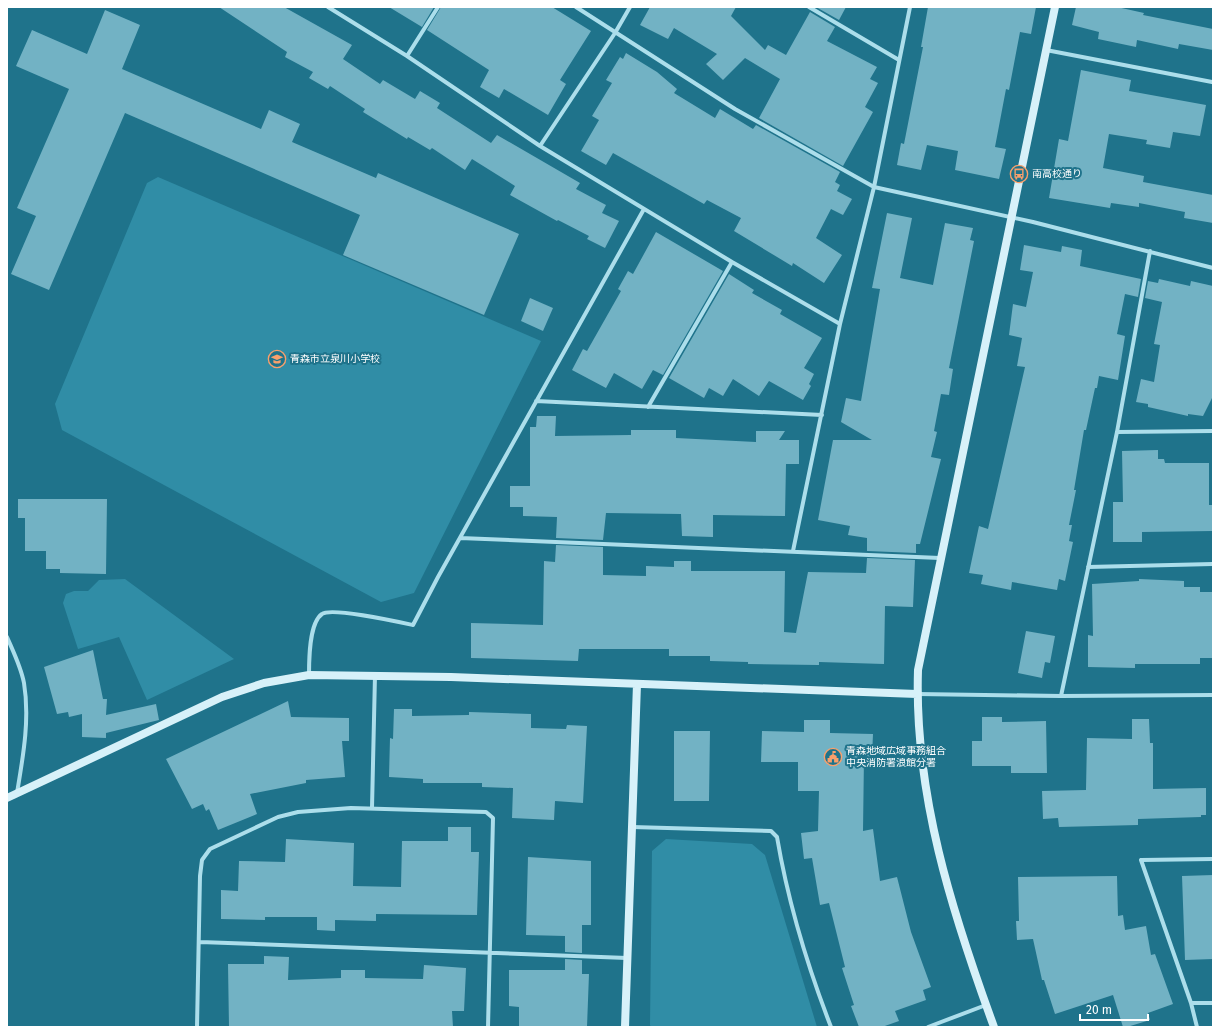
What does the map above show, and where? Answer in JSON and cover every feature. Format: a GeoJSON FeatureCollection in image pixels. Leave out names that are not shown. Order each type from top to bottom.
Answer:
{"type":"FeatureCollection","features":[{"type":"Feature","properties":{"kind":"street"},"geometry":{"type":"LineString","coordinates":[[328,7],[408,56],[540,146],[732,262],[840,324]]}},
{"type":"Feature","properties":{"kind":"street"},"geometry":{"type":"LineString","coordinates":[[408,56],[438,7]]}},
{"type":"Feature","properties":{"kind":"street"},"geometry":{"type":"LineString","coordinates":[[576,7],[735,109],[874,187],[1012,218],[1150,251],[1213,268]]}},
{"type":"Feature","properties":{"kind":"street"},"geometry":{"type":"LineString","coordinates":[[540,146],[615,33],[630,7]]}},
{"type":"Feature","properties":{"kind":"street"},"geometry":{"type":"LineString","coordinates":[[809,7],[900,60]]}},
{"type":"Feature","properties":{"kind":"street"},"geometry":{"type":"LineString","coordinates":[[793,551],[840,324],[874,187],[910,7]]}},
{"type":"Feature","properties":{"kind":"street"},"geometry":{"type":"LineString","coordinates":[[994,1027],[949,895],[938,850],[925,778],[917,694],[920,655],[1055,7]]}},
{"type":"Feature","properties":{"kind":"street"},"geometry":{"type":"LineString","coordinates":[[1046,50],[1212,82]]}},
{"type":"Feature","properties":{"kind":"street"},"geometry":{"type":"LineString","coordinates":[[309,675],[310,648],[314,629],[317,620],[323,613],[331,611],[348,613],[413,625],[536,401],[644,209]]}},
{"type":"Feature","properties":{"kind":"street"},"geometry":{"type":"LineString","coordinates":[[1061,696],[1117,432],[1150,251]]}},
{"type":"Feature","properties":{"kind":"street"},"geometry":{"type":"LineString","coordinates":[[648,407],[732,262]]}},
{"type":"Feature","properties":{"kind":"street"},"geometry":{"type":"LineString","coordinates":[[536,401],[822,415]]}},
{"type":"Feature","properties":{"kind":"street"},"geometry":{"type":"LineString","coordinates":[[1117,432],[1213,430]]}},
{"type":"Feature","properties":{"kind":"street"},"geometry":{"type":"LineString","coordinates":[[460,538],[940,558]]}},
{"type":"Feature","properties":{"kind":"street"},"geometry":{"type":"LineString","coordinates":[[1088,567],[1213,564]]}},
{"type":"Feature","properties":{"kind":"street"},"geometry":{"type":"LineString","coordinates":[[7,637],[24,682],[26,705],[25,741],[17,793]]}},
{"type":"Feature","properties":{"kind":"street"},"geometry":{"type":"LineString","coordinates":[[7,798],[222,697],[264,683],[309,675],[375,675],[917,694],[1061,696],[1213,695]]}},
{"type":"Feature","properties":{"kind":"street"},"geometry":{"type":"LineString","coordinates":[[372,808],[375,675]]}},
{"type":"Feature","properties":{"kind":"street"},"geometry":{"type":"LineString","coordinates":[[625,1027],[637,684]]}},
{"type":"Feature","properties":{"kind":"street"},"geometry":{"type":"LineString","coordinates":[[197,1027],[202,860],[210,849],[278,817],[298,812],[323,809],[372,808],[486,812],[493,818],[488,1027]]}},
{"type":"Feature","properties":{"kind":"street"},"geometry":{"type":"LineString","coordinates":[[632,827],[771,831],[777,837],[804,953],[832,1027]]}},
{"type":"Feature","properties":{"kind":"street"},"geometry":{"type":"LineString","coordinates":[[1197,1027],[1191,1003],[1141,860],[1213,859]]}},
{"type":"Feature","properties":{"kind":"street"},"geometry":{"type":"LineString","coordinates":[[200,942],[627,958]]}},
{"type":"Feature","properties":{"kind":"street"},"geometry":{"type":"LineString","coordinates":[[1191,1003],[1213,1003]]}},
{"type":"Feature","properties":{"kind":"street"},"geometry":{"type":"LineString","coordinates":[[928,1027],[986,1005]]}},
{"type":"Feature","properties":{"kind":"shaded area"},"geometry":{"type":"Polygon","coordinates":[[[158,177],[541,341],[414,593],[381,602],[62,430],[55,404],[147,183],[158,177]]]}},
{"type":"Feature","properties":{"kind":"shaded area"},"geometry":{"type":"Polygon","coordinates":[[[125,579],[234,659],[147,700],[119,637],[78,649],[63,603],[66,594],[74,591],[88,591],[99,580],[125,579]]]}},
{"type":"Feature","properties":{"kind":"shaded area"},"geometry":{"type":"Polygon","coordinates":[[[666,839],[752,844],[765,855],[817,1027],[651,1027],[652,851],[666,839]]]}},
{"type":"Feature","properties":{"kind":"building"},"geometry":{"type":"Polygon","coordinates":[[[219,7],[284,7],[352,45],[343,59],[380,84],[383,80],[415,99],[420,91],[440,103],[437,108],[491,143],[497,135],[580,183],[576,189],[606,205],[602,213],[619,221],[605,248],[587,239],[589,236],[558,220],[557,221],[510,195],[515,186],[472,159],[465,170],[432,148],[430,150],[408,137],[407,139],[363,112],[365,109],[330,86],[328,89],[309,78],[313,72],[285,57],[287,52],[219,7]]]}},
{"type":"Feature","properties":{"kind":"building"},"geometry":{"type":"Polygon","coordinates":[[[389,7],[434,7],[422,27],[389,7]]]}},
{"type":"Feature","properties":{"kind":"building"},"geometry":{"type":"Polygon","coordinates":[[[441,7],[552,7],[591,31],[560,80],[566,84],[548,115],[504,89],[499,98],[480,87],[489,70],[427,30],[441,7]]]}},
{"type":"Feature","properties":{"kind":"building"},"geometry":{"type":"Polygon","coordinates":[[[650,7],[736,7],[731,16],[765,50],[768,45],[786,55],[810,12],[835,27],[827,41],[877,67],[870,79],[878,83],[865,107],[873,112],[843,166],[759,118],[780,79],[745,58],[723,80],[706,64],[717,54],[674,28],[668,39],[640,25],[650,7]]]}},
{"type":"Feature","properties":{"kind":"building"},"geometry":{"type":"Polygon","coordinates":[[[816,7],[846,7],[839,20],[816,7]]]}},
{"type":"Feature","properties":{"kind":"building"},"geometry":{"type":"Polygon","coordinates":[[[928,7],[1036,7],[1031,34],[1020,32],[1009,90],[1006,89],[995,147],[1006,149],[999,179],[955,170],[958,151],[927,145],[921,170],[897,165],[901,143],[904,144],[923,47],[921,47],[928,7]]]}},
{"type":"Feature","properties":{"kind":"building"},"geometry":{"type":"Polygon","coordinates":[[[1076,7],[1117,7],[1144,13],[1143,15],[1213,29],[1213,50],[1179,44],[1178,49],[1137,40],[1136,47],[1098,39],[1099,32],[1072,25],[1076,7]]]}},
{"type":"Feature","properties":{"kind":"building"},"geometry":{"type":"Polygon","coordinates":[[[105,10],[140,25],[122,69],[261,129],[269,110],[300,124],[292,142],[376,178],[378,173],[519,234],[484,315],[343,255],[360,215],[125,113],[49,290],[11,274],[36,216],[17,208],[69,89],[16,66],[32,30],[87,54],[105,10]]]}},
{"type":"Feature","properties":{"kind":"building"},"geometry":{"type":"Polygon","coordinates":[[[626,53],[657,72],[677,89],[674,93],[715,118],[720,109],[753,129],[756,125],[840,172],[835,182],[840,185],[837,191],[852,199],[843,215],[831,209],[816,238],[842,255],[824,283],[793,263],[792,266],[734,231],[741,218],[707,200],[704,204],[613,153],[606,165],[581,151],[599,120],[592,116],[612,83],[606,80],[620,57],[623,59],[626,53]]]}},
{"type":"Feature","properties":{"kind":"building"},"geometry":{"type":"Polygon","coordinates":[[[1081,70],[1131,80],[1129,91],[1206,105],[1200,136],[1173,132],[1170,148],[1146,144],[1147,140],[1109,134],[1103,168],[1144,176],[1143,182],[1213,195],[1213,223],[1184,218],[1185,212],[1139,203],[1139,207],[1111,203],[1110,208],[1049,198],[1059,139],[1068,141],[1081,70]]]}},
{"type":"Feature","properties":{"kind":"building"},"geometry":{"type":"Polygon","coordinates":[[[887,213],[912,218],[900,278],[933,285],[945,223],[973,228],[970,240],[974,241],[949,368],[953,369],[949,395],[941,394],[934,431],[937,432],[931,457],[941,459],[920,544],[916,544],[916,553],[867,551],[867,538],[848,535],[850,526],[818,520],[833,440],[872,440],[841,422],[846,398],[861,401],[880,289],[872,288],[887,213]]]}},
{"type":"Feature","properties":{"kind":"building"},"geometry":{"type":"Polygon","coordinates":[[[656,232],[723,271],[663,375],[653,370],[642,389],[614,373],[606,388],[572,370],[583,349],[587,351],[621,291],[618,289],[628,271],[633,274],[656,232]]]}},
{"type":"Feature","properties":{"kind":"building"},"geometry":{"type":"Polygon","coordinates":[[[1024,245],[1061,252],[1062,246],[1082,250],[1080,266],[1141,279],[1138,297],[1125,294],[1117,334],[1125,336],[1118,380],[1099,376],[1097,388],[1095,388],[1086,430],[1084,430],[1074,490],[1076,490],[1069,525],[1072,525],[1069,541],[1073,542],[1065,581],[1059,579],[1057,590],[1012,582],[1011,590],[981,584],[983,575],[969,573],[979,526],[988,529],[1025,367],[1017,366],[1022,338],[1009,335],[1013,304],[1026,307],[1033,272],[1020,270],[1024,245]]]}},
{"type":"Feature","properties":{"kind":"building"},"geometry":{"type":"Polygon","coordinates":[[[729,274],[754,290],[752,293],[782,310],[780,314],[822,338],[804,368],[814,374],[809,384],[811,386],[803,400],[769,381],[759,396],[733,379],[723,396],[709,388],[704,398],[669,378],[729,274]]]}},
{"type":"Feature","properties":{"kind":"building"},"geometry":{"type":"Polygon","coordinates":[[[1159,279],[1190,286],[1191,281],[1213,286],[1213,396],[1203,416],[1188,414],[1188,416],[1148,407],[1148,404],[1136,402],[1141,379],[1154,382],[1160,345],[1154,344],[1162,302],[1145,298],[1148,281],[1158,283],[1159,279]]]}},
{"type":"Feature","properties":{"kind":"building"},"geometry":{"type":"Polygon","coordinates":[[[530,298],[553,308],[543,331],[521,321],[530,298]]]}},
{"type":"Feature","properties":{"kind":"building"},"geometry":{"type":"Polygon","coordinates":[[[537,416],[556,416],[555,436],[631,435],[631,430],[676,430],[676,438],[756,442],[756,431],[785,431],[779,440],[799,440],[799,464],[786,464],[785,516],[713,515],[713,537],[682,536],[681,514],[606,513],[603,540],[556,538],[557,517],[523,516],[523,507],[510,507],[510,486],[530,486],[530,427],[536,427],[537,416]]]}},
{"type":"Feature","properties":{"kind":"building"},"geometry":{"type":"Polygon","coordinates":[[[1158,450],[1158,459],[1164,459],[1165,463],[1209,463],[1209,505],[1213,505],[1213,531],[1142,532],[1142,542],[1113,542],[1113,502],[1123,502],[1122,451],[1158,450]]]}},
{"type":"Feature","properties":{"kind":"building"},"geometry":{"type":"Polygon","coordinates":[[[18,499],[107,499],[106,574],[60,573],[60,569],[46,569],[46,551],[25,551],[25,518],[18,518],[18,499]]]}},
{"type":"Feature","properties":{"kind":"building"},"geometry":{"type":"Polygon","coordinates":[[[556,545],[603,547],[603,575],[646,576],[646,566],[674,567],[674,561],[691,561],[691,571],[785,571],[784,632],[796,633],[808,572],[866,573],[867,558],[915,560],[913,607],[885,606],[884,664],[819,662],[819,665],[748,664],[748,662],[710,661],[710,656],[669,656],[669,649],[579,649],[578,661],[471,658],[471,623],[543,625],[544,561],[555,562],[556,545]]]}},
{"type":"Feature","properties":{"kind":"building"},"geometry":{"type":"Polygon","coordinates":[[[1139,579],[1184,581],[1184,587],[1200,587],[1200,592],[1213,592],[1213,658],[1200,658],[1200,664],[1135,664],[1135,668],[1088,667],[1088,635],[1093,636],[1092,584],[1139,581],[1139,579]]]}},
{"type":"Feature","properties":{"kind":"building"},"geometry":{"type":"Polygon","coordinates":[[[1026,631],[1055,636],[1050,663],[1045,662],[1042,678],[1018,673],[1026,631]]]}},
{"type":"Feature","properties":{"kind":"building"},"geometry":{"type":"Polygon","coordinates":[[[93,650],[103,699],[107,699],[106,715],[156,704],[159,720],[106,733],[106,738],[82,737],[82,714],[69,717],[68,712],[57,714],[44,667],[93,650]]]}},
{"type":"Feature","properties":{"kind":"building"},"geometry":{"type":"Polygon","coordinates":[[[288,701],[291,717],[349,718],[349,741],[342,741],[345,777],[306,780],[306,783],[250,794],[257,814],[218,830],[209,809],[206,811],[203,804],[192,809],[166,759],[288,701]]]}},
{"type":"Feature","properties":{"kind":"building"},"geometry":{"type":"Polygon","coordinates":[[[394,709],[412,709],[412,716],[469,715],[469,712],[531,714],[531,728],[566,729],[567,725],[587,726],[583,803],[555,801],[554,820],[512,818],[513,788],[482,787],[482,783],[423,783],[423,779],[389,777],[390,738],[393,739],[394,709]]]}},
{"type":"Feature","properties":{"kind":"building"},"geometry":{"type":"Polygon","coordinates":[[[982,717],[1002,717],[1002,722],[1046,721],[1047,773],[1011,773],[1011,766],[972,766],[972,741],[982,741],[982,717]]]}},
{"type":"Feature","properties":{"kind":"building"},"geometry":{"type":"Polygon","coordinates":[[[1132,719],[1149,719],[1150,743],[1153,743],[1153,789],[1206,788],[1206,815],[1201,815],[1201,817],[1138,819],[1138,825],[1059,827],[1058,818],[1043,819],[1042,791],[1086,790],[1087,738],[1132,739],[1132,719]]]}},
{"type":"Feature","properties":{"kind":"building"},"geometry":{"type":"Polygon","coordinates":[[[804,720],[830,720],[830,733],[873,734],[872,757],[864,756],[863,831],[873,829],[880,881],[897,877],[911,932],[931,987],[923,990],[926,1000],[895,1011],[899,1021],[882,1027],[859,1027],[851,1006],[854,1005],[842,968],[845,967],[829,903],[820,905],[812,858],[804,859],[801,833],[818,831],[819,791],[798,791],[798,762],[761,762],[762,731],[804,732],[804,720]]]}},
{"type":"Feature","properties":{"kind":"building"},"geometry":{"type":"Polygon","coordinates":[[[674,731],[710,731],[709,801],[674,801],[674,731]]]}},
{"type":"Feature","properties":{"kind":"building"},"geometry":{"type":"Polygon","coordinates":[[[448,827],[471,827],[471,852],[479,852],[477,915],[376,914],[376,921],[335,920],[335,931],[317,930],[317,917],[265,917],[265,920],[221,919],[221,890],[238,891],[239,861],[285,862],[286,839],[354,843],[353,886],[401,887],[402,841],[448,841],[448,827]]]}},
{"type":"Feature","properties":{"kind":"building"},"geometry":{"type":"Polygon","coordinates":[[[528,857],[591,861],[591,925],[582,925],[582,953],[565,952],[565,936],[526,935],[528,857]]]}},
{"type":"Feature","properties":{"kind":"building"},"geometry":{"type":"Polygon","coordinates":[[[1213,875],[1213,959],[1185,960],[1182,876],[1213,875]]]}},
{"type":"Feature","properties":{"kind":"building"},"geometry":{"type":"Polygon","coordinates":[[[1117,876],[1118,916],[1123,915],[1125,930],[1146,926],[1151,955],[1155,954],[1173,1004],[1148,1013],[1150,1020],[1127,1027],[1123,1027],[1113,995],[1055,1014],[1044,980],[1042,980],[1033,939],[1017,940],[1016,921],[1019,921],[1018,877],[1117,876]]]}},
{"type":"Feature","properties":{"kind":"building"},"geometry":{"type":"Polygon","coordinates":[[[264,956],[289,957],[288,980],[341,978],[341,970],[365,970],[365,978],[423,979],[424,965],[466,968],[464,1011],[452,1011],[453,1027],[229,1027],[228,964],[264,964],[264,956]]]}},
{"type":"Feature","properties":{"kind":"building"},"geometry":{"type":"Polygon","coordinates":[[[565,959],[582,960],[582,974],[589,974],[587,1027],[519,1027],[519,1007],[509,1006],[509,970],[565,970],[565,959]]]}},
{"type":"Feature","properties":{"kind":"place","name":"南高校通り"},"geometry":{"type":"Point","coordinates":[1019,174]}},
{"type":"Feature","properties":{"kind":"place","name":"青森市立泉川小学校"},"geometry":{"type":"Point","coordinates":[277,359]}},
{"type":"Feature","properties":{"kind":"place","name":"青森地域広域事務組合 中央消防署浪館分署"},"geometry":{"type":"Point","coordinates":[833,757]}}]}
